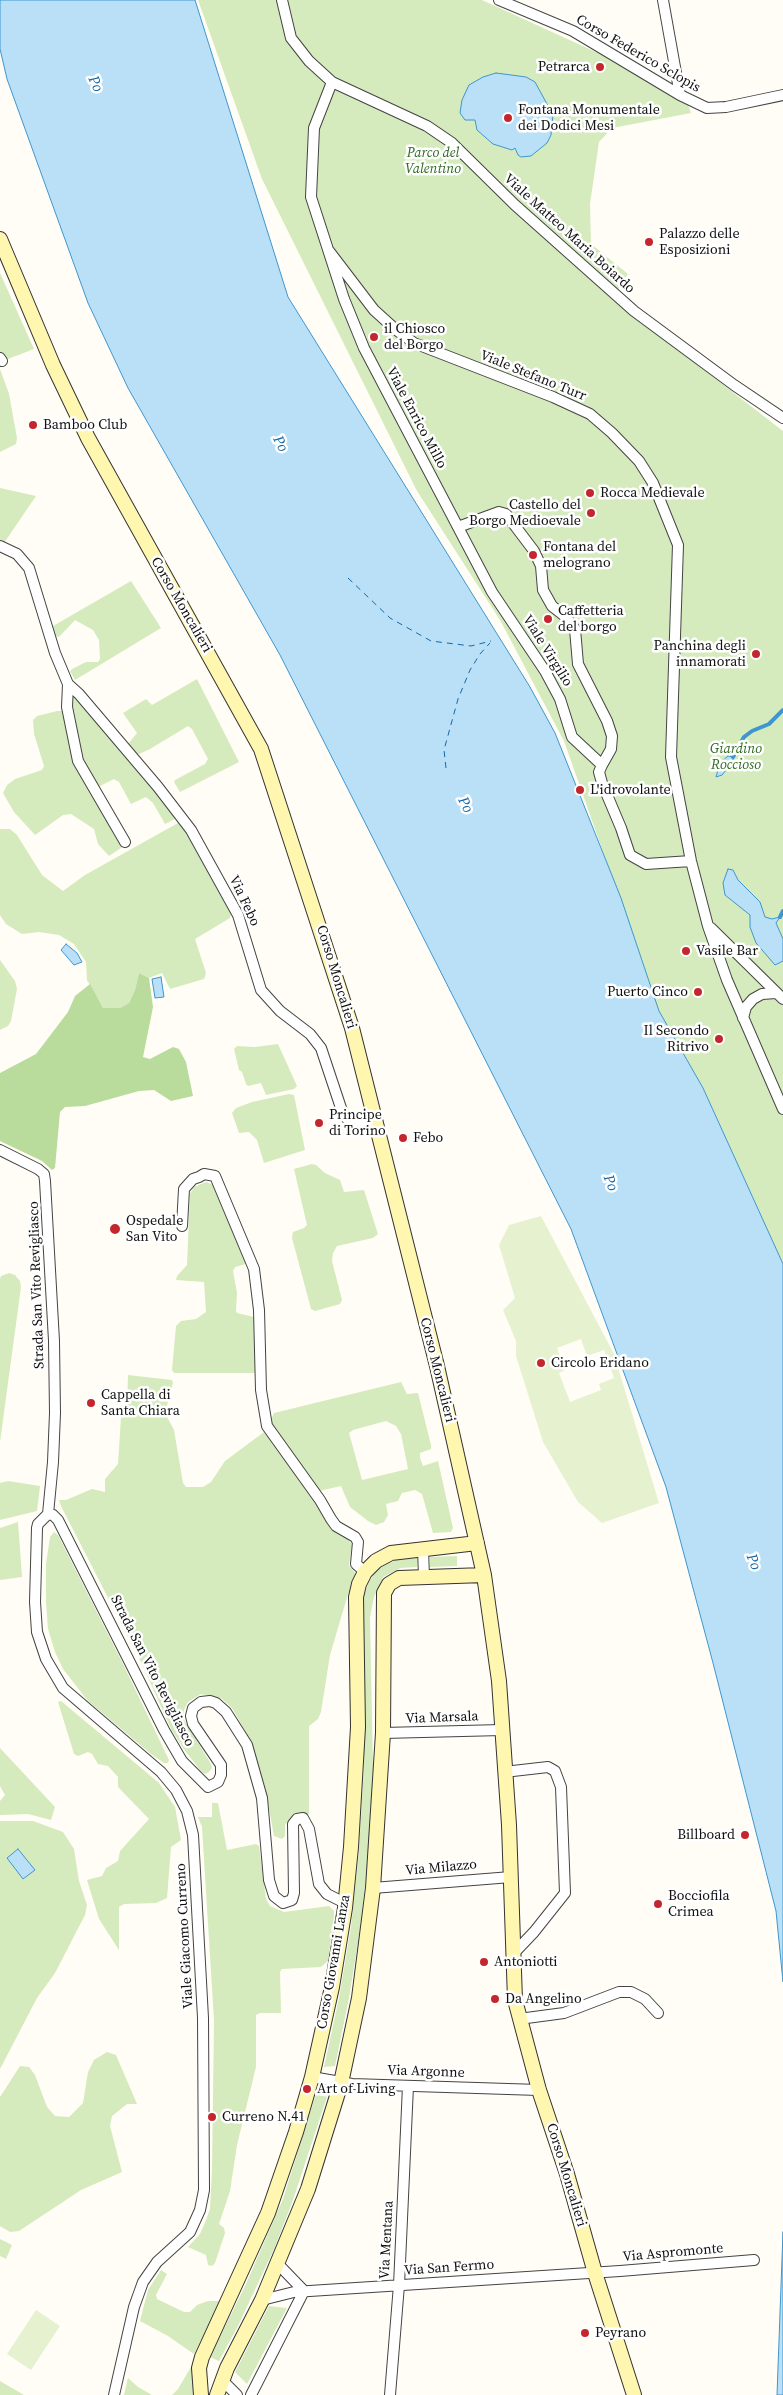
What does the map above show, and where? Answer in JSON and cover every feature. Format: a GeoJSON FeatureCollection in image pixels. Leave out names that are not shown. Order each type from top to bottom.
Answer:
{"type":"FeatureCollection","features":[{"type":"Feature","properties":{"kind":"main road","name":"Corso Moncalieri"},"geometry":{"type":"LineString","coordinates":[[0,239],[53,365],[88,438],[261,749],[352,1028],[437,1366],[484,1575],[499,1681],[511,1877],[515,2000],[539,2090],[567,2174],[595,2273],[634,2395]]}},
{"type":"Feature","properties":{"kind":"main road"},"geometry":{"type":"LineString","coordinates":[[365,1572],[376,1561],[391,1553],[477,1543]]}},
{"type":"Feature","properties":{"kind":"main road","name":"Corso Giovanni Lanza"},"geometry":{"type":"LineString","coordinates":[[202,2395],[199,2368],[202,2358],[268,2213],[296,2132],[312,2077],[332,1987],[345,1904],[351,1847],[358,1728],[356,1597],[359,1584],[365,1572]]}},
{"type":"Feature","properties":{"kind":"main road","name":"Corso Giovanni Lanza"},"geometry":{"type":"LineString","coordinates":[[217,2395],[227,2368],[262,2300],[308,2189],[341,2082],[359,1998],[374,1888],[383,1733],[384,1594],[389,1584],[399,1578],[484,1575]]}},
{"type":"Feature","properties":{"kind":"street","name":"Viale Matteo Maria Boiardo"},"geometry":{"type":"LineString","coordinates":[[282,0],[291,38],[309,61],[332,82],[427,126],[452,143],[512,202],[634,311],[734,385],[783,418]]}},
{"type":"Feature","properties":{"kind":"street","name":"Corso Federico Sclopis"},"geometry":{"type":"LineString","coordinates":[[499,0],[573,32],[680,95],[707,108],[726,107],[783,96]]}},
{"type":"Feature","properties":{"kind":"street"},"geometry":{"type":"LineString","coordinates":[[663,0],[680,95]]}},
{"type":"Feature","properties":{"kind":"street","name":"Viale Stefano Turr"},"geometry":{"type":"LineString","coordinates":[[332,82],[314,128],[311,197],[329,251],[374,310],[414,343],[553,397],[590,414],[612,433],[639,462],[653,483],[678,545],[671,757],[690,861]]}},
{"type":"Feature","properties":{"kind":"street","name":"Viale Enrico Millo"},"geometry":{"type":"LineString","coordinates":[[329,251],[364,348],[492,592]]}},
{"type":"Feature","properties":{"kind":"street"},"geometry":{"type":"LineString","coordinates":[[458,527],[498,512],[506,514],[534,551],[541,566],[543,590],[548,600],[571,622],[575,630],[578,664],[607,721],[612,736],[611,749],[599,772],[630,855],[646,864],[690,861],[708,926],[743,1018],[783,1110]]}},
{"type":"Feature","properties":{"kind":"street","name":"Via Febo"},"geometry":{"type":"LineString","coordinates":[[0,546],[17,554],[29,568],[55,653],[68,684],[79,694],[152,779],[192,830],[238,915],[261,990],[280,1011],[310,1034],[322,1048],[342,1111],[352,1122],[376,1122]]}},
{"type":"Feature","properties":{"kind":"street","name":"Viale Virgilio"},"geometry":{"type":"LineString","coordinates":[[492,592],[545,671],[560,699],[572,738],[602,765]]}},
{"type":"Feature","properties":{"kind":"street","name":"Via Febo"},"geometry":{"type":"LineString","coordinates":[[68,684],[67,707],[78,761],[126,842]]}},
{"type":"Feature","properties":{"kind":"street"},"geometry":{"type":"LineString","coordinates":[[708,926],[780,996]]}},
{"type":"Feature","properties":{"kind":"street"},"geometry":{"type":"LineString","coordinates":[[743,1018],[746,1007],[753,999],[762,994],[780,996]]}},
{"type":"Feature","properties":{"kind":"street","name":"Strada San Vito Revigliasco"},"geometry":{"type":"LineString","coordinates":[[0,1150],[38,1169],[44,1174],[45,1181],[54,1394],[53,1462],[48,1514],[53,1515],[58,1520],[164,1730],[182,1761],[208,1787],[214,1786],[221,1775],[221,1766],[193,1724],[191,1716],[193,1708],[201,1702],[210,1701],[216,1703],[226,1712],[247,1745],[262,1798],[269,1880],[274,1896],[283,1903],[292,1900],[294,1893],[293,1824],[297,1819],[303,1818],[309,1830],[319,1884],[327,1894],[345,1904]]}},
{"type":"Feature","properties":{"kind":"street"},"geometry":{"type":"LineString","coordinates":[[182,1226],[184,1189],[193,1179],[204,1174],[215,1176],[254,1269],[259,1310],[262,1390],[268,1426],[336,1526],[355,1537],[358,1542],[356,1564],[365,1572]]}},
{"type":"Feature","properties":{"kind":"street","name":"Viale Giacomo Curreno"},"geometry":{"type":"LineString","coordinates":[[48,1514],[38,1524],[37,1528],[35,1602],[37,1632],[46,1659],[63,1688],[161,1772],[176,1790],[187,1811],[193,1834],[203,2018],[204,2190],[200,2210],[190,2232],[157,2262],[142,2282],[134,2307],[114,2395]]}},
{"type":"Feature","properties":{"kind":"street"},"geometry":{"type":"LineString","coordinates":[[423,1549],[424,1577]]}},
{"type":"Feature","properties":{"kind":"street","name":"Via Marsala"},"geometry":{"type":"LineString","coordinates":[[383,1733],[502,1730]]}},
{"type":"Feature","properties":{"kind":"street"},"geometry":{"type":"LineString","coordinates":[[504,1772],[548,1767],[554,1771],[561,1787],[564,1893],[534,1932],[514,1953]]}},
{"type":"Feature","properties":{"kind":"street","name":"Via Milazzo"},"geometry":{"type":"LineString","coordinates":[[374,1888],[511,1877]]}},
{"type":"Feature","properties":{"kind":"street"},"geometry":{"type":"LineString","coordinates":[[519,2019],[564,2013],[619,1992],[631,1992],[645,1999],[658,2012]]}},
{"type":"Feature","properties":{"kind":"street","name":"Via Argonne"},"geometry":{"type":"LineString","coordinates":[[312,2077],[341,2082],[408,2086],[539,2090]]}},
{"type":"Feature","properties":{"kind":"street","name":"Via Mentana"},"geometry":{"type":"LineString","coordinates":[[390,2395],[398,2285],[408,2086]]}},
{"type":"Feature","properties":{"kind":"street","name":"Via Aspromonte"},"geometry":{"type":"LineString","coordinates":[[595,2273],[754,2260]]}},
{"type":"Feature","properties":{"kind":"street"},"geometry":{"type":"LineString","coordinates":[[251,2395],[304,2291],[277,2262]]}},
{"type":"Feature","properties":{"kind":"street","name":"Via San Fermo"},"geometry":{"type":"LineString","coordinates":[[262,2300],[279,2294],[304,2291],[595,2273]]}},
{"type":"Feature","properties":{"kind":"street"},"geometry":{"type":"LineString","coordinates":[[223,2382],[237,2395]]}},
{"type":"Feature","properties":{"kind":"green space","name":"Parco del Valentino"},"geometry":{"type":"Polygon","coordinates":[[[198,0],[482,0],[598,53],[687,102],[691,113],[612,128],[599,142],[590,204],[591,244],[628,274],[612,299],[783,431],[783,1264],[703,1088],[659,1011],[564,741],[500,620],[417,491],[262,179],[198,0]]]}},
{"type":"Feature","properties":{"kind":"green space"},"geometry":{"type":"Polygon","coordinates":[[[0,273],[34,349],[0,362],[0,273]]]}},
{"type":"Feature","properties":{"kind":"green space"},"geometry":{"type":"Polygon","coordinates":[[[0,369],[9,394],[17,438],[16,444],[0,452],[0,369]]]}},
{"type":"Feature","properties":{"kind":"green space"},"geometry":{"type":"Polygon","coordinates":[[[0,488],[36,496],[4,543],[0,541],[0,488]]]}},
{"type":"Feature","properties":{"kind":"green space"},"geometry":{"type":"Polygon","coordinates":[[[131,581],[161,628],[75,680],[70,671],[72,669],[86,662],[98,662],[100,659],[99,640],[93,630],[75,620],[59,637],[55,636],[53,626],[131,581]]]}},
{"type":"Feature","properties":{"kind":"green space"},"geometry":{"type":"Polygon","coordinates":[[[197,679],[239,762],[180,792],[174,782],[175,780],[205,764],[208,759],[192,729],[188,726],[137,755],[128,744],[137,733],[123,713],[146,699],[152,705],[197,679]]]}},
{"type":"Feature","properties":{"kind":"green space"},"geometry":{"type":"Polygon","coordinates":[[[74,696],[77,697],[177,818],[165,824],[153,803],[146,797],[131,804],[119,782],[114,779],[98,787],[82,758],[72,699],[74,696]]]}},
{"type":"Feature","properties":{"kind":"green space"},"geometry":{"type":"Polygon","coordinates":[[[62,711],[75,765],[124,846],[109,856],[98,844],[94,829],[71,814],[63,815],[35,835],[14,812],[3,793],[7,785],[15,779],[42,770],[44,766],[34,734],[33,720],[37,716],[62,711]]]}},
{"type":"Feature","properties":{"kind":"green space"},"geometry":{"type":"Polygon","coordinates":[[[178,823],[181,824],[231,914],[230,918],[195,939],[206,973],[204,979],[170,989],[162,973],[149,978],[139,973],[135,990],[129,1003],[120,1008],[103,1008],[87,980],[86,962],[74,944],[59,935],[39,932],[22,934],[6,924],[0,915],[0,829],[10,829],[17,835],[42,875],[63,891],[85,875],[178,823]]]}},
{"type":"Feature","properties":{"kind":"green space"},"geometry":{"type":"Polygon","coordinates":[[[0,960],[15,981],[17,989],[11,1021],[8,1026],[0,1030],[0,960]]]}},
{"type":"Feature","properties":{"kind":"green space"},"geometry":{"type":"Polygon","coordinates":[[[139,973],[149,978],[153,1007],[143,1057],[150,1059],[173,1047],[179,1049],[186,1062],[193,1096],[171,1101],[154,1090],[139,1091],[85,1106],[65,1107],[60,1112],[55,1168],[52,1170],[42,1161],[0,1141],[0,1073],[36,1054],[68,1012],[75,996],[90,984],[103,1008],[120,1008],[129,1003],[135,990],[139,973]]]}},
{"type":"Feature","properties":{"kind":"green space"},"geometry":{"type":"Polygon","coordinates":[[[278,1044],[297,1086],[294,1089],[266,1095],[261,1083],[248,1086],[246,1084],[242,1072],[239,1070],[234,1049],[237,1046],[255,1047],[278,1044]]]}},
{"type":"Feature","properties":{"kind":"green space"},"geometry":{"type":"Polygon","coordinates":[[[289,1094],[294,1095],[305,1150],[264,1163],[257,1140],[249,1132],[239,1133],[232,1113],[236,1108],[252,1102],[289,1094]]]}},
{"type":"Feature","properties":{"kind":"green space"},"geometry":{"type":"Polygon","coordinates":[[[312,1164],[340,1180],[344,1192],[364,1190],[378,1234],[373,1238],[337,1246],[333,1253],[332,1261],[342,1300],[340,1304],[315,1311],[311,1309],[292,1238],[293,1232],[307,1225],[294,1169],[312,1164]]]}},
{"type":"Feature","properties":{"kind":"green space"},"geometry":{"type":"Polygon","coordinates":[[[206,1182],[214,1185],[246,1264],[235,1267],[233,1271],[237,1293],[236,1311],[237,1313],[254,1317],[256,1372],[254,1373],[174,1373],[172,1370],[176,1326],[181,1321],[196,1319],[206,1312],[204,1282],[176,1280],[177,1276],[187,1265],[190,1194],[194,1187],[206,1182]]]}},
{"type":"Feature","properties":{"kind":"green space","name":"Circolo Eridano"},"geometry":{"type":"Polygon","coordinates":[[[541,1216],[614,1354],[659,1503],[602,1523],[578,1502],[543,1442],[516,1356],[516,1341],[503,1310],[515,1298],[499,1245],[509,1225],[541,1216]],[[581,1339],[557,1348],[565,1370],[559,1373],[570,1402],[601,1390],[599,1384],[614,1378],[604,1350],[587,1356],[581,1339]]]}},
{"type":"Feature","properties":{"kind":"green space"},"geometry":{"type":"Polygon","coordinates":[[[9,1273],[15,1275],[20,1281],[21,1287],[0,1442],[0,1279],[1,1276],[9,1273]]]}},
{"type":"Feature","properties":{"kind":"green space"},"geometry":{"type":"Polygon","coordinates":[[[128,1375],[172,1380],[173,1383],[165,1413],[174,1430],[183,1483],[186,1487],[203,1487],[211,1482],[225,1461],[264,1432],[316,1502],[331,1530],[344,1536],[352,1544],[349,1565],[356,1574],[351,1584],[330,1655],[321,1712],[318,1719],[309,1726],[309,1815],[305,1813],[293,1814],[285,1825],[285,1836],[282,1839],[274,1836],[265,1787],[252,1743],[232,1708],[221,1698],[201,1694],[188,1702],[184,1710],[183,1718],[211,1764],[212,1768],[209,1772],[205,1774],[200,1770],[183,1748],[171,1729],[142,1664],[59,1500],[66,1500],[92,1489],[105,1492],[105,1479],[118,1464],[121,1417],[127,1409],[128,1375]]]}},
{"type":"Feature","properties":{"kind":"green space"},"geometry":{"type":"Polygon","coordinates":[[[401,1382],[407,1394],[418,1393],[431,1445],[431,1449],[420,1453],[420,1458],[423,1466],[438,1461],[453,1528],[451,1532],[433,1533],[422,1494],[415,1490],[402,1493],[398,1501],[386,1504],[388,1515],[384,1522],[376,1525],[350,1507],[341,1486],[319,1491],[270,1422],[274,1413],[401,1382]],[[386,1421],[353,1430],[349,1433],[362,1480],[408,1469],[401,1434],[396,1426],[386,1421]]]}},
{"type":"Feature","properties":{"kind":"green space"},"geometry":{"type":"Polygon","coordinates":[[[8,1481],[40,1486],[37,1511],[0,1520],[0,1483],[8,1481]]]}},
{"type":"Feature","properties":{"kind":"green space"},"geometry":{"type":"Polygon","coordinates":[[[18,1522],[22,1577],[0,1580],[0,1528],[18,1522]]]}},
{"type":"Feature","properties":{"kind":"green space"},"geometry":{"type":"Polygon","coordinates":[[[54,1532],[58,1535],[124,1666],[169,1760],[168,1763],[164,1763],[151,1754],[88,1701],[63,1669],[55,1652],[48,1629],[46,1602],[46,1564],[50,1537],[54,1532]]]}},
{"type":"Feature","properties":{"kind":"green space"},"geometry":{"type":"Polygon","coordinates":[[[457,1556],[457,1566],[430,1567],[430,1557],[457,1556]]]}},
{"type":"Feature","properties":{"kind":"green space"},"geometry":{"type":"Polygon","coordinates":[[[417,1558],[417,1567],[401,1568],[383,1577],[374,1597],[370,1617],[373,1768],[369,1851],[360,1929],[349,1998],[335,2066],[324,2067],[339,1998],[351,1927],[359,1851],[364,1766],[364,1595],[376,1571],[397,1560],[417,1558]]]}},
{"type":"Feature","properties":{"kind":"green space"},"geometry":{"type":"Polygon","coordinates":[[[61,1701],[159,1783],[175,1807],[181,1840],[171,1847],[167,1898],[156,1903],[124,1904],[119,1907],[119,1950],[99,1919],[87,1880],[102,1876],[106,1868],[118,1861],[120,1851],[149,1819],[118,1787],[118,1777],[108,1766],[98,1764],[92,1754],[88,1752],[78,1756],[74,1754],[58,1702],[61,1701]]]}},
{"type":"Feature","properties":{"kind":"green space"},"geometry":{"type":"Polygon","coordinates":[[[0,1748],[55,1807],[51,1820],[28,1814],[0,1815],[0,1801],[5,1795],[0,1786],[0,1748]]]}},
{"type":"Feature","properties":{"kind":"green space"},"geometry":{"type":"Polygon","coordinates":[[[212,1803],[218,1803],[227,1850],[256,1844],[259,1846],[266,1899],[270,1906],[284,1912],[329,1906],[334,1911],[334,1916],[328,1961],[321,1967],[282,1969],[280,1972],[281,2013],[260,2013],[256,2015],[256,2067],[237,2145],[230,2191],[219,2224],[224,2228],[225,2233],[215,2263],[212,2266],[208,2265],[206,2255],[188,2247],[200,2234],[210,2209],[214,2020],[202,1827],[198,1817],[212,1817],[212,1803]]]}},
{"type":"Feature","properties":{"kind":"green space"},"geometry":{"type":"Polygon","coordinates":[[[0,1821],[33,1821],[63,1832],[74,1849],[79,1881],[87,1905],[85,1915],[55,1973],[37,1998],[0,2069],[0,1821]]]}},
{"type":"Feature","properties":{"kind":"green space"},"geometry":{"type":"Polygon","coordinates":[[[107,2052],[116,2055],[137,2104],[127,2104],[112,2116],[110,2126],[122,2172],[81,2190],[19,2231],[10,2232],[0,2226],[0,2097],[20,2066],[29,2067],[35,2075],[47,2107],[55,2116],[69,2117],[83,2103],[88,2072],[94,2060],[107,2052]]]}},
{"type":"Feature","properties":{"kind":"green space"},"geometry":{"type":"Polygon","coordinates":[[[316,2094],[327,2097],[292,2203],[274,2249],[238,2326],[219,2361],[210,2357],[246,2284],[283,2199],[316,2094]]]}},
{"type":"Feature","properties":{"kind":"green space"},"geometry":{"type":"Polygon","coordinates":[[[0,2239],[12,2245],[6,2259],[0,2256],[0,2239]]]}},
{"type":"Feature","properties":{"kind":"green space"},"geometry":{"type":"Polygon","coordinates":[[[161,2270],[167,2274],[156,2295],[157,2299],[184,2312],[190,2312],[197,2305],[208,2301],[221,2301],[194,2354],[168,2336],[140,2321],[148,2290],[161,2270]]]}},
{"type":"Feature","properties":{"kind":"green space"},"geometry":{"type":"Polygon","coordinates":[[[269,2306],[287,2308],[247,2384],[235,2372],[269,2306]]]}},
{"type":"Feature","properties":{"kind":"green space"},"geometry":{"type":"Polygon","coordinates":[[[36,2310],[60,2326],[31,2370],[7,2354],[36,2310]]]}},
{"type":"Feature","properties":{"kind":"green space"},"geometry":{"type":"Polygon","coordinates":[[[192,2365],[194,2395],[172,2395],[178,2389],[192,2365]]]}},
{"type":"Feature","properties":{"kind":"green space"},"geometry":{"type":"Polygon","coordinates":[[[128,2378],[138,2387],[152,2395],[124,2395],[128,2378]]]}},
{"type":"Feature","properties":{"kind":"green space"},"geometry":{"type":"Polygon","coordinates":[[[0,2381],[24,2395],[0,2395],[0,2381]]]}},
{"type":"Feature","properties":{"kind":"water","name":"Po"},"geometry":{"type":"Polygon","coordinates":[[[0,0],[195,0],[288,297],[530,687],[555,733],[621,898],[659,1011],[703,1088],[783,1264],[783,1982],[776,1911],[666,1487],[571,1229],[280,655],[128,388],[88,303],[7,79],[0,49],[0,0]]]}},
{"type":"Feature","properties":{"kind":"water","name":"Fontana Monumentale dei Dodici Mesi"},"geometry":{"type":"Polygon","coordinates":[[[496,73],[526,77],[535,82],[553,115],[551,135],[547,143],[531,156],[521,157],[515,148],[512,150],[493,144],[477,130],[475,120],[465,120],[460,113],[462,100],[469,85],[483,77],[496,73]]]}},
{"type":"Feature","properties":{"kind":"water"},"geometry":{"type":"Polygon","coordinates":[[[728,756],[733,757],[733,762],[722,775],[716,777],[720,763],[728,756]]]}},
{"type":"Feature","properties":{"kind":"water"},"geometry":{"type":"Polygon","coordinates":[[[728,869],[733,870],[738,880],[760,902],[765,917],[772,919],[780,917],[776,923],[783,939],[783,961],[775,965],[756,943],[750,927],[750,915],[725,895],[723,883],[728,869]]]}},
{"type":"Feature","properties":{"kind":"water"},"geometry":{"type":"Polygon","coordinates":[[[66,944],[77,953],[82,962],[74,965],[61,950],[66,944]]]}},
{"type":"Feature","properties":{"kind":"water"},"geometry":{"type":"Polygon","coordinates":[[[161,977],[164,997],[155,998],[152,979],[161,977]]]}},
{"type":"Feature","properties":{"kind":"water"},"geometry":{"type":"Polygon","coordinates":[[[18,1849],[35,1870],[23,1879],[7,1858],[18,1849]]]}},
{"type":"Feature","properties":{"kind":"water"},"geometry":{"type":"Polygon","coordinates":[[[783,2232],[783,2395],[777,2395],[783,2232]]]}},
{"type":"Feature","properties":{"kind":"waterway"},"geometry":{"type":"LineString","coordinates":[[733,757],[744,737],[752,731],[769,724],[783,710]]}},
{"type":"Feature","properties":{"kind":"waterway"},"geometry":{"type":"LineString","coordinates":[[780,917],[783,911]]}},
{"type":"Feature","properties":{"kind":"ferry route"},"geometry":{"type":"LineString","coordinates":[[348,578],[390,618],[431,641],[471,646],[491,641]]}},
{"type":"Feature","properties":{"kind":"ferry route"},"geometry":{"type":"LineString","coordinates":[[446,768],[444,750],[458,699],[470,670],[490,643]]}},
{"type":"Feature","properties":{"kind":"place","name":"Petrarca"},"geometry":{"type":"Point","coordinates":[600,67]}},
{"type":"Feature","properties":{"kind":"place","name":"Fontana Monumentale dei Dodici Mesi"},"geometry":{"type":"Point","coordinates":[508,118]}},
{"type":"Feature","properties":{"kind":"place","name":"Palazzo delle Esposizioni"},"geometry":{"type":"Point","coordinates":[649,242]}},
{"type":"Feature","properties":{"kind":"place","name":"il Chiosco del Borgo"},"geometry":{"type":"Point","coordinates":[374,337]}},
{"type":"Feature","properties":{"kind":"place","name":"Bamboo Club"},"geometry":{"type":"Point","coordinates":[33,425]}},
{"type":"Feature","properties":{"kind":"place","name":"Rocca Medievale"},"geometry":{"type":"Point","coordinates":[590,493]}},
{"type":"Feature","properties":{"kind":"place","name":"Castello del Borgo Medioevale"},"geometry":{"type":"Point","coordinates":[591,513]}},
{"type":"Feature","properties":{"kind":"place","name":"Fontana del melograno"},"geometry":{"type":"Point","coordinates":[533,555]}},
{"type":"Feature","properties":{"kind":"place","name":"Caffetteria del borgo"},"geometry":{"type":"Point","coordinates":[548,619]}},
{"type":"Feature","properties":{"kind":"place","name":"Panchina degli innamorati"},"geometry":{"type":"Point","coordinates":[756,654]}},
{"type":"Feature","properties":{"kind":"place","name":"L'idrovolante"},"geometry":{"type":"Point","coordinates":[580,790]}},
{"type":"Feature","properties":{"kind":"place","name":"Vasile Bar"},"geometry":{"type":"Point","coordinates":[686,951]}},
{"type":"Feature","properties":{"kind":"place","name":"Puerto Cinco"},"geometry":{"type":"Point","coordinates":[698,992]}},
{"type":"Feature","properties":{"kind":"place","name":"Il Secondo Ritrivo"},"geometry":{"type":"Point","coordinates":[719,1039]}},
{"type":"Feature","properties":{"kind":"place","name":"Principe di Torino"},"geometry":{"type":"Point","coordinates":[319,1123]}},
{"type":"Feature","properties":{"kind":"place","name":"Febo"},"geometry":{"type":"Point","coordinates":[403,1138]}},
{"type":"Feature","properties":{"kind":"place","name":"Ospedale San Vito"},"geometry":{"type":"Point","coordinates":[115,1229]}},
{"type":"Feature","properties":{"kind":"place","name":"Circolo Eridano"},"geometry":{"type":"Point","coordinates":[541,1363]}},
{"type":"Feature","properties":{"kind":"place","name":"Cappella di Santa Chiara"},"geometry":{"type":"Point","coordinates":[91,1403]}},
{"type":"Feature","properties":{"kind":"place","name":"Billboard"},"geometry":{"type":"Point","coordinates":[745,1835]}},
{"type":"Feature","properties":{"kind":"place","name":"Bocciofila Crimea"},"geometry":{"type":"Point","coordinates":[658,1904]}},
{"type":"Feature","properties":{"kind":"place","name":"Antoniotti"},"geometry":{"type":"Point","coordinates":[484,1962]}},
{"type":"Feature","properties":{"kind":"place","name":"Da Angelino"},"geometry":{"type":"Point","coordinates":[495,1999]}},
{"type":"Feature","properties":{"kind":"place","name":"Art of Living"},"geometry":{"type":"Point","coordinates":[307,2089]}},
{"type":"Feature","properties":{"kind":"place","name":"Curreno N.41"},"geometry":{"type":"Point","coordinates":[212,2117]}},
{"type":"Feature","properties":{"kind":"place","name":"Peyrano"},"geometry":{"type":"Point","coordinates":[585,2333]}},
{"type":"Feature","properties":{"kind":"park label","name":"Giardino Roccioso"},"geometry":{"type":"Point","coordinates":[736,758]}}]}
